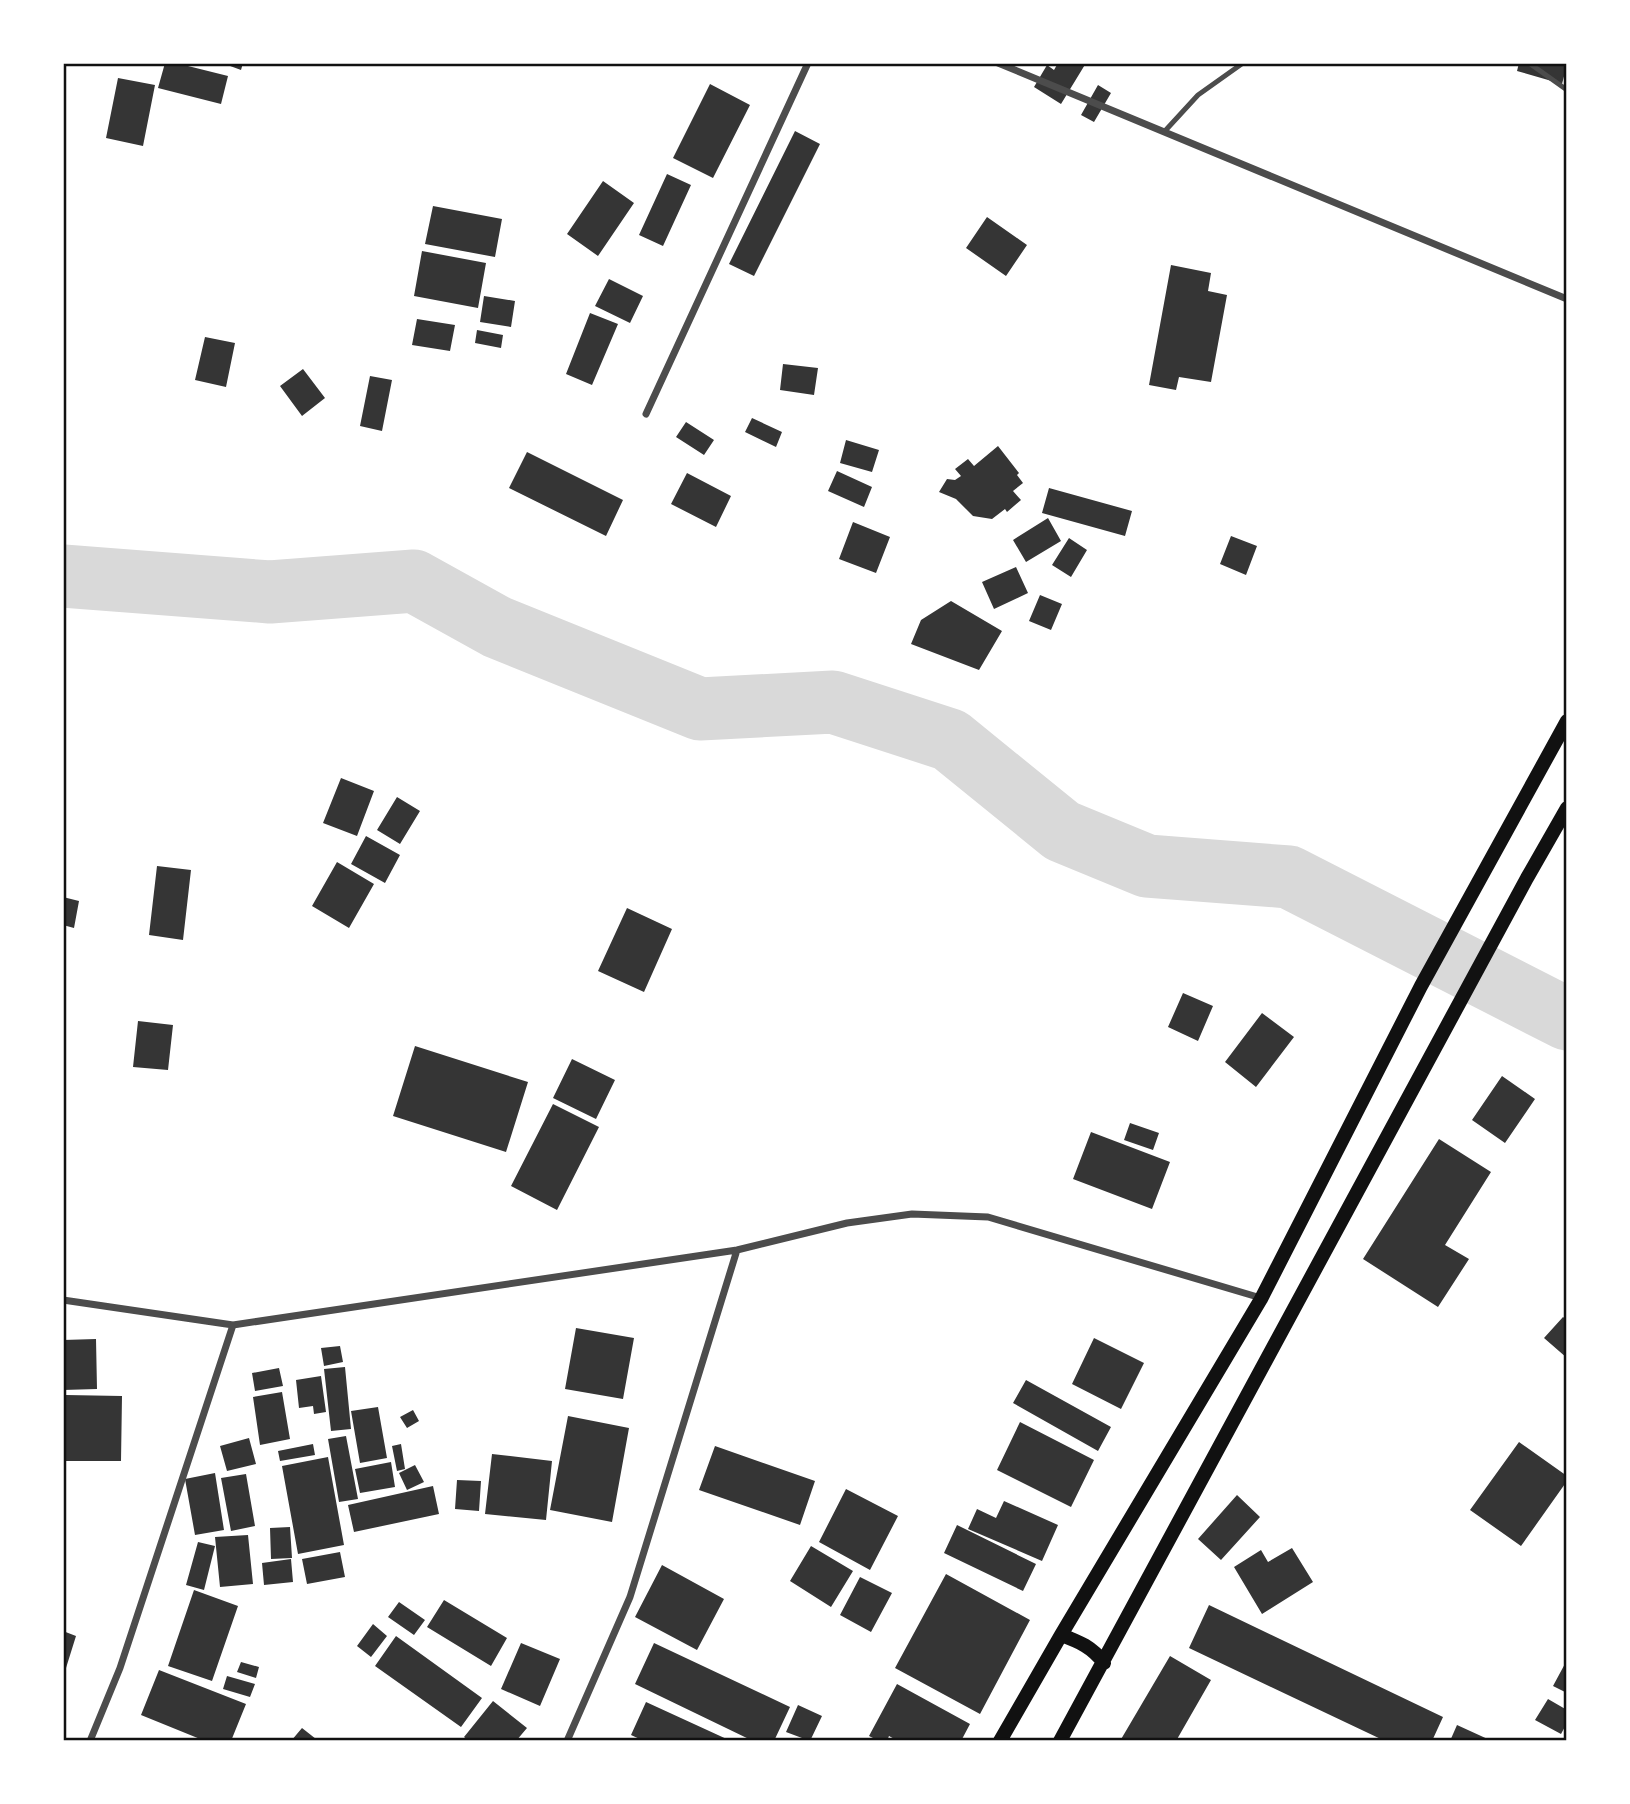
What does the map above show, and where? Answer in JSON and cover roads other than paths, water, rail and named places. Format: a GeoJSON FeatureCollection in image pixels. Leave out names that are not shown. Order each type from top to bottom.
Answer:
{"type":"FeatureCollection","features":[{"type":"Feature","properties":{"kind":"main road"},"geometry":{"type":"LineString","coordinates":[[1000,1741],[1261,1299],[1421,986],[1567,722]]}},
{"type":"Feature","properties":{"kind":"main road"},"geometry":{"type":"LineString","coordinates":[[1060,1741],[1567,808]]}},
{"type":"Feature","properties":{"kind":"main road"},"geometry":{"type":"LineString","coordinates":[[1061,1635],[1095,1650],[1104,1663]]}},
{"type":"Feature","properties":{"kind":"street"},"geometry":{"type":"LineString","coordinates":[[646,414],[808,63]]}},
{"type":"Feature","properties":{"kind":"street"},"geometry":{"type":"LineString","coordinates":[[998,63],[1567,299]]}},
{"type":"Feature","properties":{"kind":"street"},"geometry":{"type":"LineString","coordinates":[[63,1300],[233,1325],[737,1250],[847,1223],[912,1214],[988,1217],[1261,1299]]}},
{"type":"Feature","properties":{"kind":"street"},"geometry":{"type":"LineString","coordinates":[[567,1741],[630,1597],[737,1250]]}},
{"type":"Feature","properties":{"kind":"street"},"geometry":{"type":"LineString","coordinates":[[90,1741],[120,1668],[233,1325]]}},
{"type":"Feature","properties":{"kind":"lane"},"geometry":{"type":"LineString","coordinates":[[1163,132],[1198,95],[1243,63]]}},
{"type":"Feature","properties":{"kind":"lane"},"geometry":{"type":"LineString","coordinates":[[1529,63],[1567,90]]}},
{"type":"Feature","properties":{"kind":"waterway"},"geometry":{"type":"LineString","coordinates":[[63,576],[270,592],[414,581],[497,627],[700,709],[833,702],[950,740],[1062,831],[1147,866],[1289,877],[1567,1019]]}}]}
